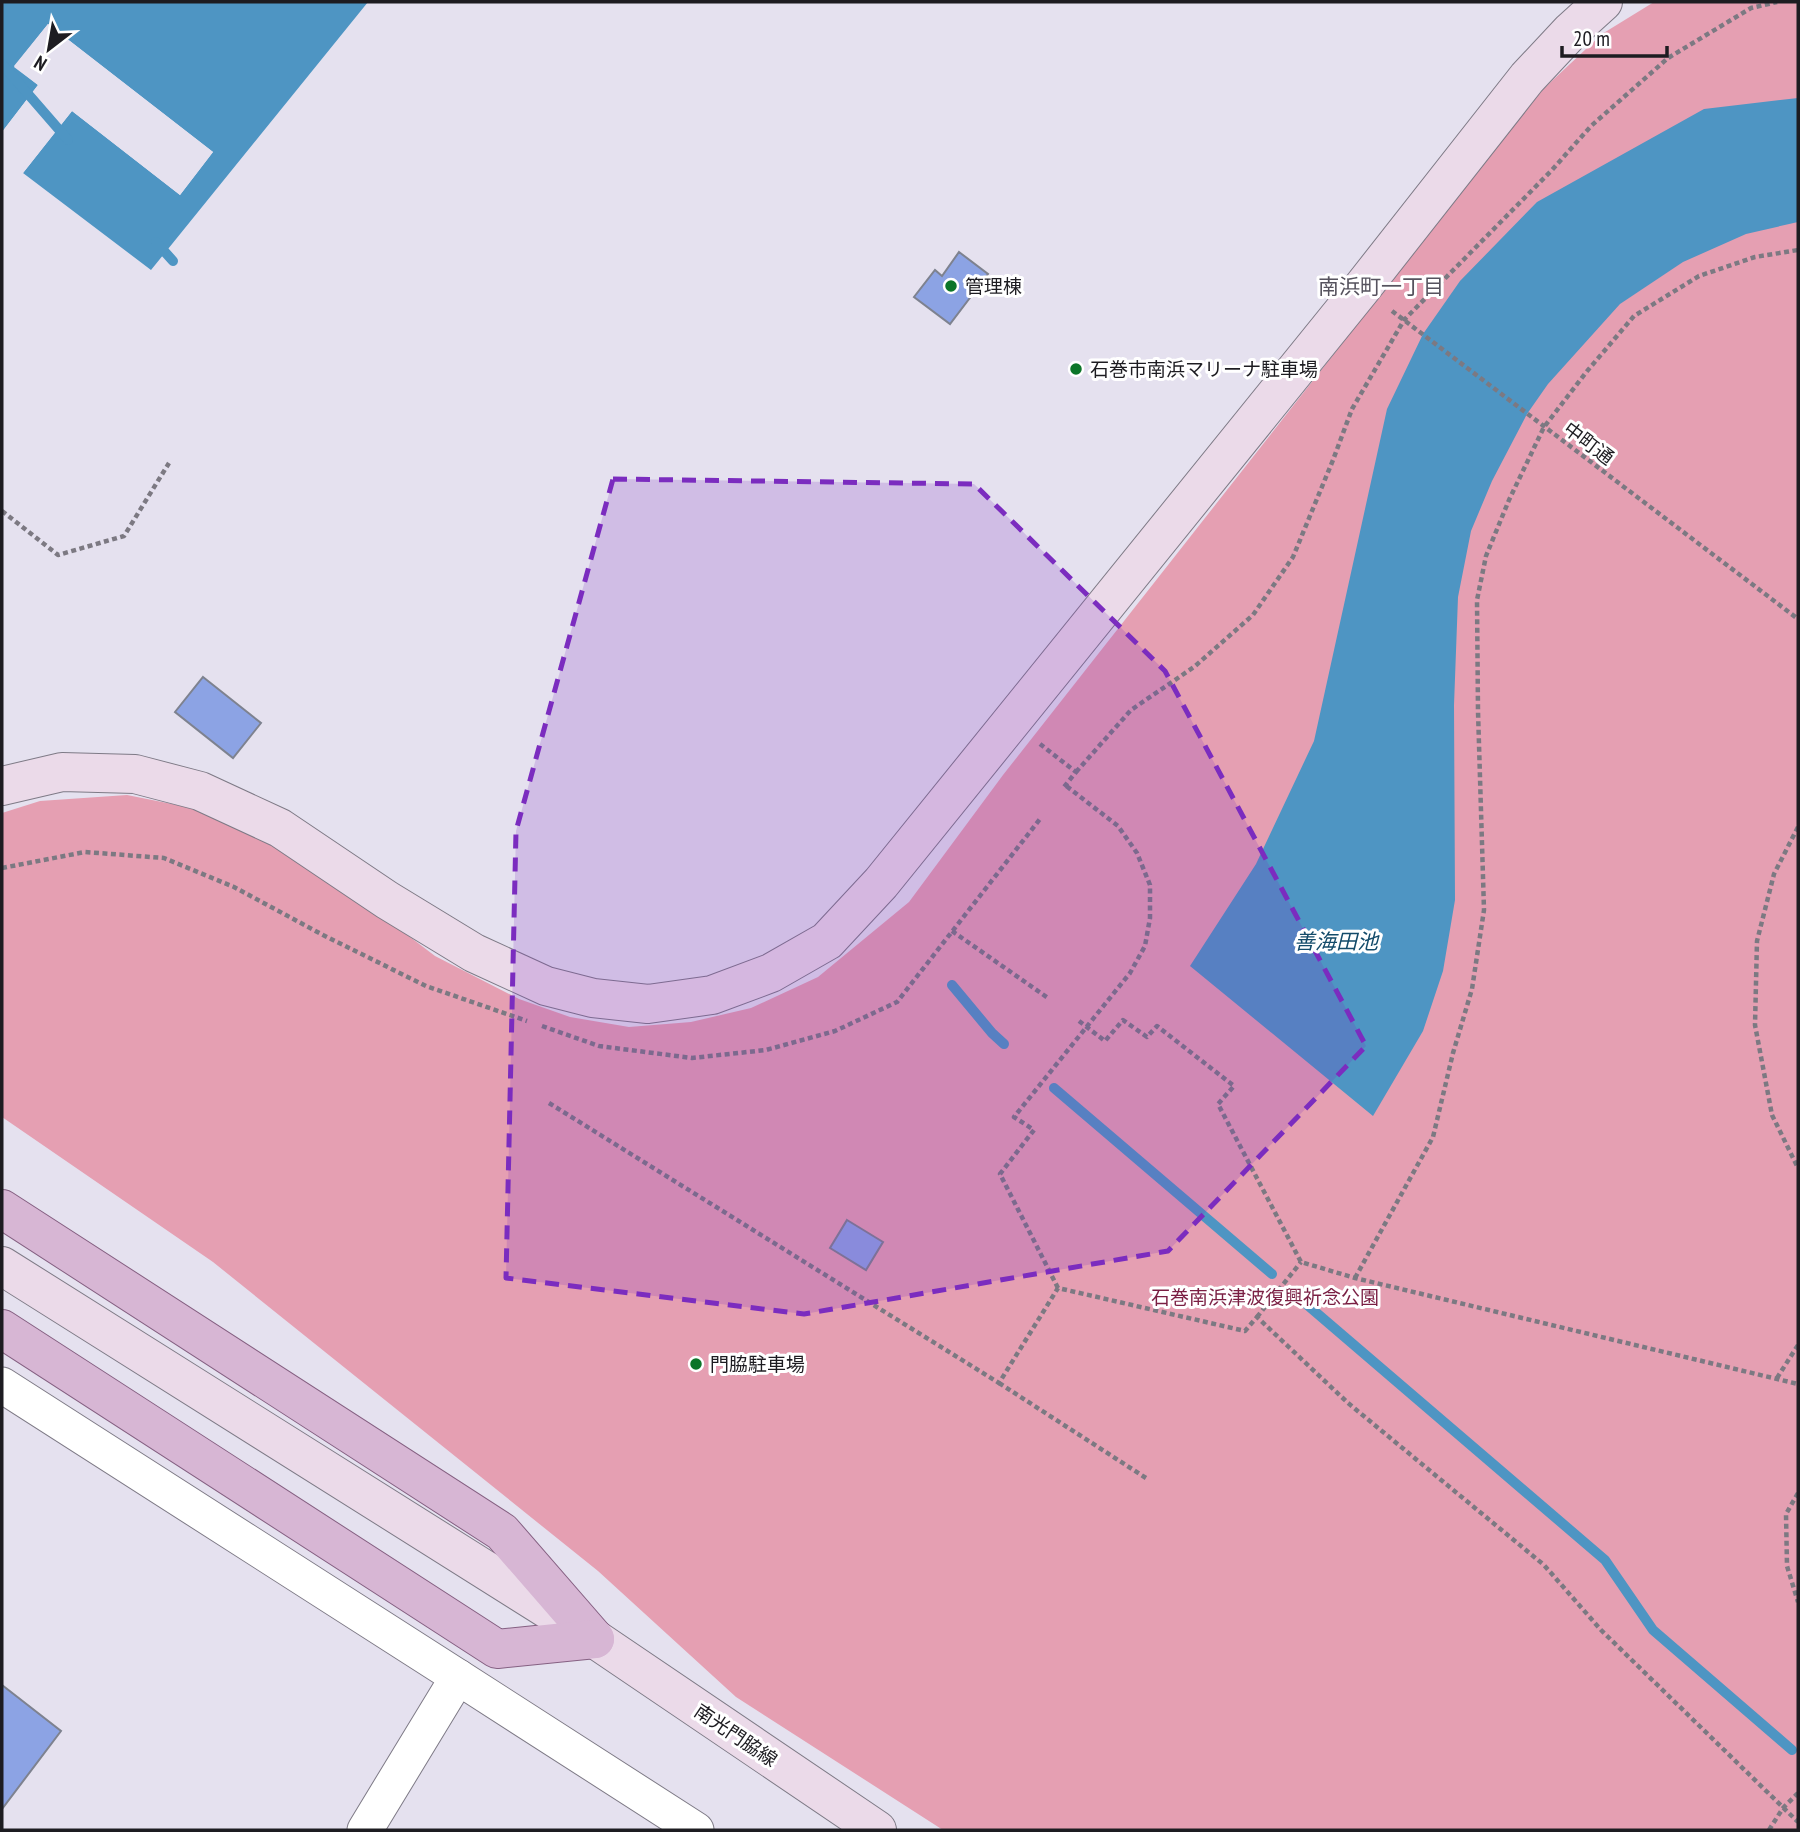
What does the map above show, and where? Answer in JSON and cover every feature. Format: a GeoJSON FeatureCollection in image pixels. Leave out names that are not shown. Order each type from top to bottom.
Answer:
{"type":"FeatureCollection","features":[{"type":"Feature","properties":{"kind":"main road"},"geometry":{"type":"LineString","coordinates":[[2,1209],[502,1532],[595,1639]]}},
{"type":"Feature","properties":{"kind":"main road"},"geometry":{"type":"LineString","coordinates":[[2,1329],[498,1649],[595,1639]]}},
{"type":"Feature","properties":{"kind":"street"},"geometry":{"type":"LineString","coordinates":[[2,786],[62,772],[135,774],[200,791],[280,828],[387,900],[474,953],[546,986],[593,998],[648,1004],[712,995],[771,973],[827,941],[881,883],[1363,288],[1527,78],[1602,2]]}},
{"type":"Feature","properties":{"kind":"street","name":"南光門脇線"},"geometry":{"type":"LineString","coordinates":[[2,1266],[595,1639],[877,1830]]}},
{"type":"Feature","properties":{"kind":"street"},"geometry":{"type":"LineString","coordinates":[[2,1385],[696,1830]]}},
{"type":"Feature","properties":{"kind":"street"},"geometry":{"type":"LineString","coordinates":[[365,1830],[458,1677]]}},
{"type":"Feature","properties":{"kind":"path"},"geometry":{"type":"LineString","coordinates":[[1076,772],[1131,710],[1194,667],[1253,615],[1293,557],[1352,409],[1404,320],[1552,170],[1591,126],[1668,58],[1751,8],[1777,2]]}},
{"type":"Feature","properties":{"kind":"path"},"geometry":{"type":"LineString","coordinates":[[1355,1278],[1433,1136],[1453,1052],[1472,989],[1484,910],[1477,600],[1486,556],[1509,500],[1544,427],[1634,316],[1699,276],[1755,257],[1798,250]]}},
{"type":"Feature","properties":{"kind":"path","name":"中町通"},"geometry":{"type":"LineString","coordinates":[[1363,288],[1798,619]]}},
{"type":"Feature","properties":{"kind":"path"},"geometry":{"type":"LineString","coordinates":[[2,511],[58,555],[124,536],[169,463]]}},
{"type":"Feature","properties":{"kind":"path"},"geometry":{"type":"LineString","coordinates":[[1058,1288],[1000,1174],[1034,1130],[1014,1117],[1130,973],[1144,946],[1150,918],[1150,885],[1138,853],[1118,826],[1065,785]]}},
{"type":"Feature","properties":{"kind":"path"},"geometry":{"type":"LineString","coordinates":[[1798,827],[1774,874],[1757,942],[1755,1025],[1772,1115],[1798,1168]]}},
{"type":"Feature","properties":{"kind":"path"},"geometry":{"type":"LineString","coordinates":[[952,931],[1048,998]]}},
{"type":"Feature","properties":{"kind":"path"},"geometry":{"type":"LineString","coordinates":[[1079,1021],[1105,1041],[1123,1020],[1147,1037],[1157,1026],[1234,1086],[1218,1104],[1301,1262],[1355,1278],[1798,1384]]}},
{"type":"Feature","properties":{"kind":"path"},"geometry":{"type":"LineString","coordinates":[[549,1103],[999,1383],[1146,1478]]}},
{"type":"Feature","properties":{"kind":"path"},"geometry":{"type":"LineString","coordinates":[[1058,1288],[1245,1331],[1301,1262]]}},
{"type":"Feature","properties":{"kind":"path"},"geometry":{"type":"LineString","coordinates":[[999,1383],[1058,1288]]}},
{"type":"Feature","properties":{"kind":"path"},"geometry":{"type":"LineString","coordinates":[[1256,1317],[1348,1403],[1544,1565],[1601,1630],[1798,1822]]}},
{"type":"Feature","properties":{"kind":"path"},"geometry":{"type":"LineString","coordinates":[[1777,1378],[1798,1345]]}},
{"type":"Feature","properties":{"kind":"path"},"geometry":{"type":"LineString","coordinates":[[1798,1493],[1786,1514],[1787,1566],[1798,1602]]}},
{"type":"Feature","properties":{"kind":"path"},"geometry":{"type":"LineString","coordinates":[[1769,1830],[1783,1808],[1798,1793]]}},
{"type":"Feature","properties":{"kind":"highlighted area"},"geometry":{"type":"Polygon","coordinates":[[[613,479],[974,484],[1165,671],[1366,1046],[1168,1251],[804,1314],[506,1278],[516,831],[613,479]]]}},
{"type":"Feature","properties":{"kind":"green space","name":"石巻南浜津波復興祈念公園"},"geometry":{"type":"Polygon","coordinates":[[[1654,2],[1798,2],[1798,1830],[943,1830],[736,1697],[598,1571],[213,1262],[2,1117],[2,813],[40,801],[127,795],[202,810],[264,841],[351,892],[435,956],[519,999],[570,1017],[629,1027],[691,1022],[751,1008],[818,977],[909,902],[1003,775],[1539,93],[1602,34],[1654,2]]]}},
{"type":"Feature","properties":{"kind":"water"},"geometry":{"type":"Polygon","coordinates":[[[2,2],[368,2],[151,270],[23,173],[72,111],[180,195],[213,152],[48,24],[14,66],[38,85],[2,132],[2,2]]]}},
{"type":"Feature","properties":{"kind":"water","name":"善海田池"},"geometry":{"type":"Polygon","coordinates":[[[1798,98],[1798,222],[1746,234],[1683,262],[1620,304],[1548,384],[1527,414],[1492,481],[1471,531],[1458,597],[1454,705],[1455,900],[1443,971],[1423,1031],[1373,1116],[1190,966],[1256,864],[1314,741],[1387,409],[1423,334],[1460,281],[1537,202],[1704,109],[1798,98]]]}},
{"type":"Feature","properties":{"kind":"pier"},"geometry":{"type":"Polygon","coordinates":[[[48,24],[213,152],[180,195],[72,111],[23,173],[21,171],[72,107],[180,190],[208,153],[49,29],[19,66],[42,86],[2,136],[2,132],[38,85],[14,67],[48,24]]]}},
{"type":"Feature","properties":{"kind":"building","name":"管理棟"},"geometry":{"type":"Polygon","coordinates":[[[959,252],[988,274],[950,324],[914,297],[935,270],[942,276],[959,252]]]}},
{"type":"Feature","properties":{"kind":"building"},"geometry":{"type":"Polygon","coordinates":[[[203,677],[261,723],[233,758],[175,712],[203,677]]]}},
{"type":"Feature","properties":{"kind":"building"},"geometry":{"type":"Polygon","coordinates":[[[847,1220],[883,1242],[866,1270],[830,1248],[847,1220]]]}},
{"type":"Feature","properties":{"kind":"building"},"geometry":{"type":"Polygon","coordinates":[[[2,1685],[61,1731],[2,1809],[2,1685]]]}},
{"type":"Feature","properties":{"kind":"waterway"},"geometry":{"type":"LineString","coordinates":[[2,64],[68,140]]}},
{"type":"Feature","properties":{"kind":"waterway"},"geometry":{"type":"LineString","coordinates":[[156,242],[173,261]]}},
{"type":"Feature","properties":{"kind":"waterway"},"geometry":{"type":"LineString","coordinates":[[952,985],[1004,1044]]}},
{"type":"Feature","properties":{"kind":"waterway"},"geometry":{"type":"LineString","coordinates":[[1054,1088],[1272,1274]]}},
{"type":"Feature","properties":{"kind":"waterway"},"geometry":{"type":"LineString","coordinates":[[1291,1291],[1605,1560],[1653,1630],[1792,1750]]}},
{"type":"Feature","properties":{"kind":"place","name":"管理棟"},"geometry":{"type":"Point","coordinates":[951,286]}},
{"type":"Feature","properties":{"kind":"place","name":"石巻市南浜マリーナ駐車場"},"geometry":{"type":"Point","coordinates":[1076,369]}},
{"type":"Feature","properties":{"kind":"place","name":"門脇駐車場"},"geometry":{"type":"Point","coordinates":[696,1364]}},
{"type":"Feature","properties":{"kind":"district","name":"南浜町一丁目"},"geometry":{"type":"Point","coordinates":[1381,287]}}]}
